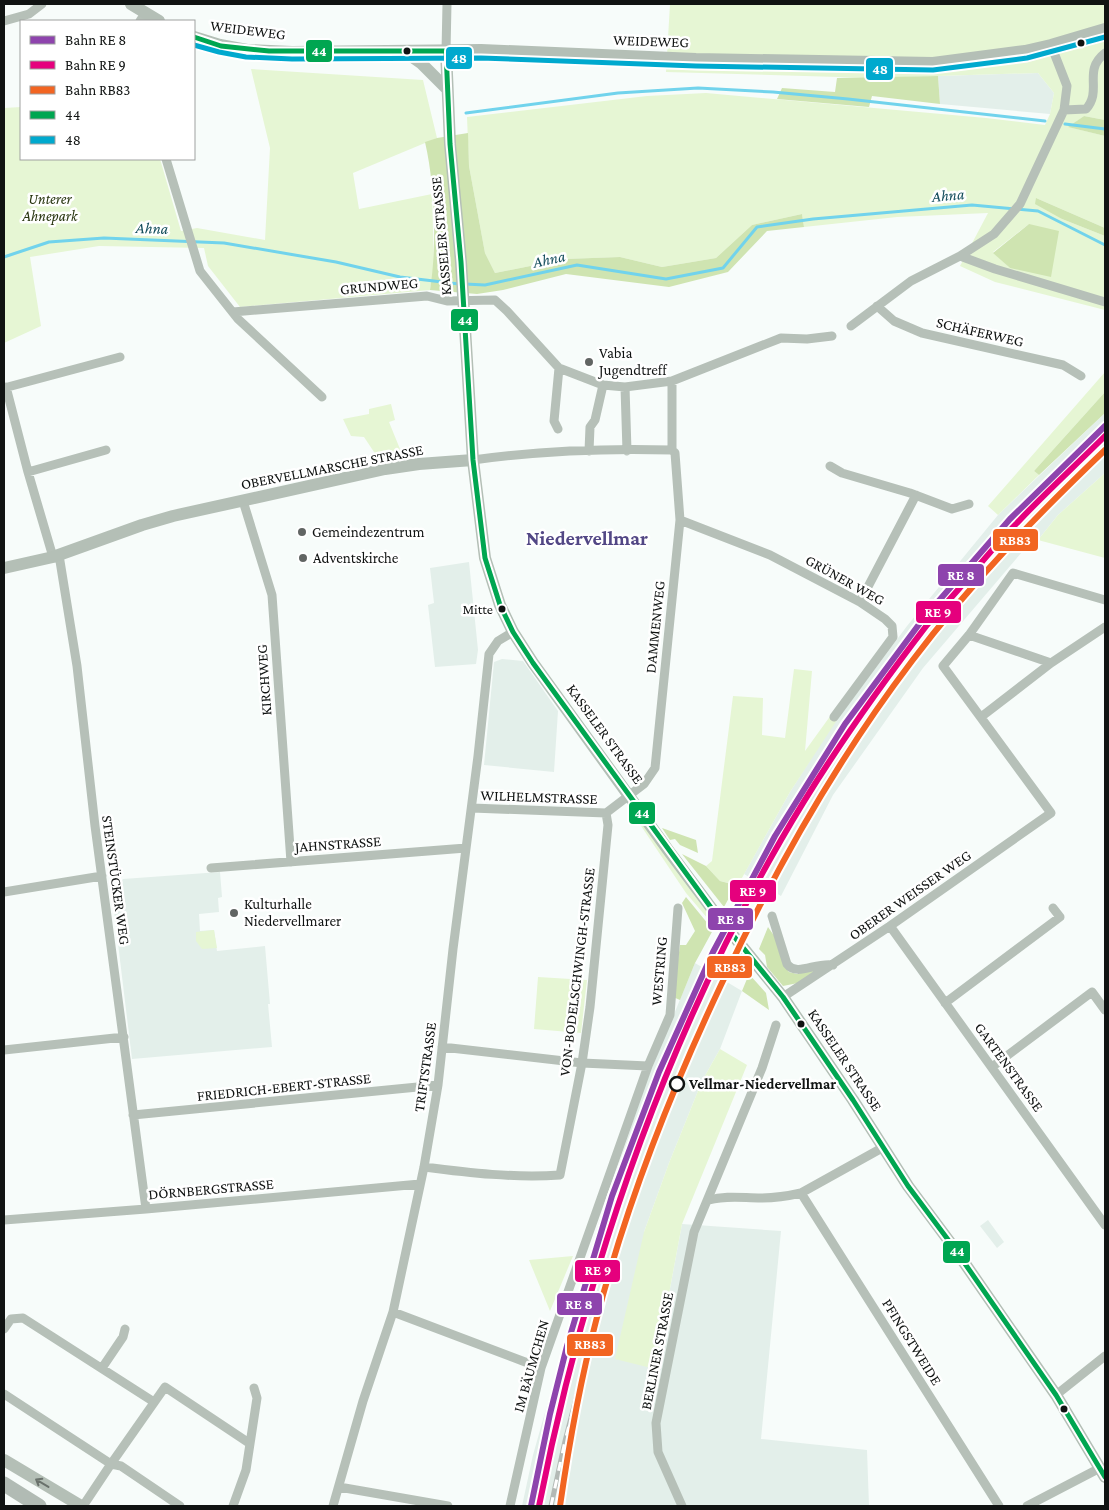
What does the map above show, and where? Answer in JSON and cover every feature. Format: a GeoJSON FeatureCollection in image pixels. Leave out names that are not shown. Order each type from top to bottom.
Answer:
{"type":"FeatureCollection","features":[{"type":"Feature","properties":{"kind":"highway"},"geometry":{"type":"LineString","coordinates":[[4,1484],[39,1506]]}},
{"type":"Feature","properties":{"kind":"main road"},"geometry":{"type":"LineString","coordinates":[[131,4],[143,16],[156,20]]}},
{"type":"Feature","properties":{"kind":"main road","name":"WEIDEWEG"},"geometry":{"type":"LineString","coordinates":[[195,37],[220,45],[247,50],[292,52],[482,50],[716,60],[932,63],[1025,51],[1105,29]]}},
{"type":"Feature","properties":{"kind":"main road"},"geometry":{"type":"LineString","coordinates":[[404,51],[421,62],[447,88]]}},
{"type":"Feature","properties":{"kind":"main road","name":"KASSELER STRASSE"},"geometry":{"type":"LineString","coordinates":[[446,51],[450,144],[461,262],[473,460],[485,558],[500,604],[513,632],[533,663],[715,913],[783,997],[853,1100],[908,1186],[974,1275],[1056,1394],[1103,1472]]}},
{"type":"Feature","properties":{"kind":"main road","name":"OBERVELLMARSCHE STRASSE"},"geometry":{"type":"LineString","coordinates":[[4,568],[56,556],[142,525],[243,501],[385,469],[419,464],[473,460]]}},
{"type":"Feature","properties":{"kind":"main road"},"geometry":{"type":"LineString","coordinates":[[4,1460],[82,1506]]}},
{"type":"Feature","properties":{"kind":"street"},"geometry":{"type":"LineString","coordinates":[[4,21],[29,14],[42,4]]}},
{"type":"Feature","properties":{"kind":"street"},"geometry":{"type":"LineString","coordinates":[[446,51],[447,4]]}},
{"type":"Feature","properties":{"kind":"street"},"geometry":{"type":"LineString","coordinates":[[851,326],[911,281],[960,256],[994,234],[1013,214],[1020,204],[1064,110],[1067,86],[1051,45]]}},
{"type":"Feature","properties":{"kind":"street"},"geometry":{"type":"LineString","coordinates":[[1064,110],[1086,109],[1092,103],[1094,97],[1094,65],[1105,53]]}},
{"type":"Feature","properties":{"kind":"street"},"geometry":{"type":"LineString","coordinates":[[166,160],[200,271],[233,312],[322,397]]}},
{"type":"Feature","properties":{"kind":"street"},"geometry":{"type":"LineString","coordinates":[[960,256],[995,269],[1105,302]]}},
{"type":"Feature","properties":{"kind":"street","name":"GRUNDWEG"},"geometry":{"type":"LineString","coordinates":[[233,312],[427,296],[447,301],[495,300],[559,368]]}},
{"type":"Feature","properties":{"kind":"street","name":"SCHÄFERWEG"},"geometry":{"type":"LineString","coordinates":[[877,306],[894,321],[922,333],[1062,365],[1081,376]]}},
{"type":"Feature","properties":{"kind":"street"},"geometry":{"type":"LineString","coordinates":[[558,429],[554,420],[559,368],[602,385],[625,387],[672,381],[781,338],[806,339],[832,336]]}},
{"type":"Feature","properties":{"kind":"street"},"geometry":{"type":"LineString","coordinates":[[5,388],[120,357]]}},
{"type":"Feature","properties":{"kind":"street","name":"DAMMENWEG"},"geometry":{"type":"LineString","coordinates":[[630,795],[644,784],[655,768],[680,520],[674,451],[672,381]]}},
{"type":"Feature","properties":{"kind":"street"},"geometry":{"type":"LineString","coordinates":[[589,451],[590,427],[595,420],[602,385]]}},
{"type":"Feature","properties":{"kind":"street"},"geometry":{"type":"LineString","coordinates":[[625,387],[627,451]]}},
{"type":"Feature","properties":{"kind":"street","name":"STEINSTÜCKER WEG"},"geometry":{"type":"LineString","coordinates":[[5,388],[28,472],[56,556],[77,666],[102,876],[146,1209]]}},
{"type":"Feature","properties":{"kind":"street"},"geometry":{"type":"LineString","coordinates":[[28,472],[106,450]]}},
{"type":"Feature","properties":{"kind":"street","name":"OBERVELLMARSCHE STRASSE"},"geometry":{"type":"LineString","coordinates":[[473,460],[517,454],[589,451],[674,451]]}},
{"type":"Feature","properties":{"kind":"street"},"geometry":{"type":"LineString","coordinates":[[830,466],[842,473],[916,495],[952,509],[969,504]]}},
{"type":"Feature","properties":{"kind":"street"},"geometry":{"type":"LineString","coordinates":[[860,602],[916,495]]}},
{"type":"Feature","properties":{"kind":"street","name":"KIRCHWEG"},"geometry":{"type":"LineString","coordinates":[[243,501],[272,596],[291,862]]}},
{"type":"Feature","properties":{"kind":"street","name":"GRÜNER WEG"},"geometry":{"type":"LineString","coordinates":[[680,520],[770,555],[860,602],[892,626],[893,637],[834,717]]}},
{"type":"Feature","properties":{"kind":"street"},"geometry":{"type":"LineString","coordinates":[[1105,600],[1013,573],[969,635],[943,666],[981,716],[1051,663],[1105,627]]}},
{"type":"Feature","properties":{"kind":"street","name":"TRIFTSTRASSE"},"geometry":{"type":"LineString","coordinates":[[333,1506],[363,1401],[393,1312],[424,1167],[438,1085],[489,654],[498,641],[513,632]]}},
{"type":"Feature","properties":{"kind":"street"},"geometry":{"type":"LineString","coordinates":[[969,635],[1051,663]]}},
{"type":"Feature","properties":{"kind":"street","name":"OBERER WEISSER WEG"},"geometry":{"type":"LineString","coordinates":[[783,997],[890,926],[1051,812],[981,716]]}},
{"type":"Feature","properties":{"kind":"street","name":"WILHELMSTRASSE"},"geometry":{"type":"LineString","coordinates":[[472,808],[606,813],[630,795]]}},
{"type":"Feature","properties":{"kind":"street","name":"VON-BODELSCHWINGH-STRASSE"},"geometry":{"type":"LineString","coordinates":[[424,1167],[480,1175],[531,1177],[560,1175],[582,1063],[608,825],[606,813]]}},
{"type":"Feature","properties":{"kind":"street","name":"JAHNSTRASSE"},"geometry":{"type":"LineString","coordinates":[[211,868],[466,848]]}},
{"type":"Feature","properties":{"kind":"street"},"geometry":{"type":"LineString","coordinates":[[4,892],[102,876]]}},
{"type":"Feature","properties":{"kind":"street","name":"WESTRING"},"geometry":{"type":"LineString","coordinates":[[648,1066],[670,1015],[678,908]]}},
{"type":"Feature","properties":{"kind":"street"},"geometry":{"type":"LineString","coordinates":[[945,1003],[1060,918],[1053,908]]}},
{"type":"Feature","properties":{"kind":"street"},"geometry":{"type":"LineString","coordinates":[[772,916],[790,969],[797,971],[823,963],[832,965]]}},
{"type":"Feature","properties":{"kind":"street","name":"GARTENSTRASSE"},"geometry":{"type":"LineString","coordinates":[[890,926],[1105,1225]]}},
{"type":"Feature","properties":{"kind":"street"},"geometry":{"type":"LineString","coordinates":[[992,1066],[1092,992],[1105,1010]]}},
{"type":"Feature","properties":{"kind":"street","name":"BERLINER STRASSE"},"geometry":{"type":"LineString","coordinates":[[682,1506],[658,1452],[656,1423],[694,1232],[762,1068],[776,1025]]}},
{"type":"Feature","properties":{"kind":"street"},"geometry":{"type":"LineString","coordinates":[[4,1050],[124,1037]]}},
{"type":"Feature","properties":{"kind":"street"},"geometry":{"type":"LineString","coordinates":[[442,1047],[582,1063],[648,1066]]}},
{"type":"Feature","properties":{"kind":"street","name":"IM BÄUMCHEN"},"geometry":{"type":"LineString","coordinates":[[510,1506],[541,1368],[648,1066]]}},
{"type":"Feature","properties":{"kind":"street","name":"FRIEDRICH-EBERT-STRASSE"},"geometry":{"type":"LineString","coordinates":[[133,1115],[438,1085]]}},
{"type":"Feature","properties":{"kind":"street"},"geometry":{"type":"LineString","coordinates":[[708,1200],[720,1196],[763,1198],[786,1197],[801,1193],[882,1148]]}},
{"type":"Feature","properties":{"kind":"street","name":"DÖRNBERGSTRASSE"},"geometry":{"type":"LineString","coordinates":[[4,1220],[420,1184]]}},
{"type":"Feature","properties":{"kind":"street","name":"PFINGSTWEIDE"},"geometry":{"type":"LineString","coordinates":[[801,1193],[999,1506]]}},
{"type":"Feature","properties":{"kind":"street"},"geometry":{"type":"LineString","coordinates":[[393,1312],[541,1368]]}},
{"type":"Feature","properties":{"kind":"street"},"geometry":{"type":"LineString","coordinates":[[4,1329],[11,1319],[24,1318],[154,1402]]}},
{"type":"Feature","properties":{"kind":"street"},"geometry":{"type":"LineString","coordinates":[[102,1368],[123,1337],[125,1329]]}},
{"type":"Feature","properties":{"kind":"street"},"geometry":{"type":"LineString","coordinates":[[1056,1394],[1105,1356]]}},
{"type":"Feature","properties":{"kind":"street"},"geometry":{"type":"LineString","coordinates":[[82,1506],[165,1387],[249,1444]]}},
{"type":"Feature","properties":{"kind":"street"},"geometry":{"type":"LineString","coordinates":[[232,1506],[246,1470],[257,1398],[254,1388]]}},
{"type":"Feature","properties":{"kind":"street"},"geometry":{"type":"LineString","coordinates":[[4,1394],[112,1464],[121,1466],[180,1506]]}},
{"type":"Feature","properties":{"kind":"street"},"geometry":{"type":"LineString","coordinates":[[1027,1506],[1103,1472]]}},
{"type":"Feature","properties":{"kind":"street"},"geometry":{"type":"LineString","coordinates":[[339,1487],[448,1506]]}},
{"type":"Feature","properties":{"kind":"shaded area"},"geometry":{"type":"Polygon","coordinates":[[[1038,73],[1054,93],[1050,114],[940,104],[938,76],[1038,73]]]}},
{"type":"Feature","properties":{"kind":"shaded area"},"geometry":{"type":"Polygon","coordinates":[[[1105,413],[1105,473],[1058,515],[1038,540],[1034,538],[923,668],[833,795],[781,896],[744,874],[790,792],[830,729],[907,626],[998,515],[1105,413]]]}},
{"type":"Feature","properties":{"kind":"shaded area"},"geometry":{"type":"Polygon","coordinates":[[[469,562],[478,650],[476,664],[435,667],[428,605],[434,603],[430,568],[469,562]]]}},
{"type":"Feature","properties":{"kind":"shaded area"},"geometry":{"type":"Polygon","coordinates":[[[502,659],[523,661],[558,711],[554,772],[484,765],[494,662],[502,659]]]}},
{"type":"Feature","properties":{"kind":"shaded area"},"geometry":{"type":"Polygon","coordinates":[[[220,872],[222,897],[218,898],[219,912],[199,914],[200,931],[214,930],[217,951],[265,946],[272,1047],[132,1059],[112,894],[123,879],[220,872]]]}},
{"type":"Feature","properties":{"kind":"shaded area"},"geometry":{"type":"Polygon","coordinates":[[[695,963],[742,991],[720,1049],[702,1081],[644,1232],[655,1369],[682,1224],[781,1231],[761,1439],[867,1450],[869,1506],[522,1506],[533,1455],[599,1222],[647,1080],[695,963]]]}},
{"type":"Feature","properties":{"kind":"shaded area"},"geometry":{"type":"Polygon","coordinates":[[[988,1220],[1004,1242],[997,1248],[980,1226],[988,1220]]]}},
{"type":"Feature","properties":{"kind":"green space"},"geometry":{"type":"Polygon","coordinates":[[[670,4],[1105,4],[1105,120],[1084,116],[1069,127],[1105,136],[1105,228],[1036,198],[1062,219],[1105,236],[1105,310],[995,282],[960,266],[988,213],[897,217],[804,227],[802,214],[752,225],[716,258],[662,267],[620,257],[565,259],[495,273],[485,253],[469,166],[467,117],[647,96],[706,93],[1045,125],[1050,114],[1054,93],[1038,73],[872,78],[666,72],[670,4]],[[1029,224],[993,252],[1010,268],[1029,224]]]}},
{"type":"Feature","properties":{"kind":"green space","name":"Unterer Ahnepark"},"geometry":{"type":"Polygon","coordinates":[[[251,69],[423,80],[437,138],[353,173],[359,209],[432,194],[434,267],[430,290],[240,307],[208,266],[204,248],[99,246],[30,257],[41,326],[4,343],[4,108],[20,107],[20,160],[160,160],[181,231],[197,228],[265,240],[270,148],[251,69]]]}},
{"type":"Feature","properties":{"kind":"green space"},"geometry":{"type":"Polygon","coordinates":[[[938,76],[940,104],[872,96],[869,107],[777,99],[782,88],[835,92],[837,78],[938,76]]]}},
{"type":"Feature","properties":{"kind":"green space"},"geometry":{"type":"Polygon","coordinates":[[[1084,116],[1105,120],[1105,136],[1068,127],[1084,116]]]}},
{"type":"Feature","properties":{"kind":"green space"},"geometry":{"type":"Polygon","coordinates":[[[468,133],[469,166],[485,253],[495,273],[565,259],[620,257],[662,267],[716,258],[752,225],[802,214],[804,227],[767,231],[728,272],[669,287],[566,274],[503,290],[477,294],[430,290],[434,255],[434,216],[431,177],[425,142],[468,133]]]}},
{"type":"Feature","properties":{"kind":"green space"},"geometry":{"type":"Polygon","coordinates":[[[1036,198],[1105,228],[1105,236],[1062,219],[1035,204],[1036,198]]]}},
{"type":"Feature","properties":{"kind":"green space"},"geometry":{"type":"Polygon","coordinates":[[[1029,224],[1059,231],[1051,277],[1010,268],[993,253],[1029,224]]]}},
{"type":"Feature","properties":{"kind":"green space"},"geometry":{"type":"Polygon","coordinates":[[[1105,372],[1105,392],[1034,471],[1039,475],[998,515],[988,506],[1105,372]]]}},
{"type":"Feature","properties":{"kind":"green space"},"geometry":{"type":"Polygon","coordinates":[[[1105,392],[1105,413],[1039,475],[1034,471],[1105,392]]]}},
{"type":"Feature","properties":{"kind":"green space"},"geometry":{"type":"Polygon","coordinates":[[[391,404],[395,420],[389,422],[400,449],[407,447],[410,455],[391,459],[382,464],[364,437],[351,436],[343,419],[369,414],[369,409],[391,404]]]}},
{"type":"Feature","properties":{"kind":"green space"},"geometry":{"type":"Polygon","coordinates":[[[1105,473],[1105,558],[1038,540],[1058,515],[1105,473]]]}},
{"type":"Feature","properties":{"kind":"green space"},"geometry":{"type":"Polygon","coordinates":[[[794,669],[812,671],[805,751],[831,715],[837,720],[790,792],[738,885],[720,881],[706,866],[712,861],[733,696],[763,698],[762,735],[785,738],[794,669]]]}},
{"type":"Feature","properties":{"kind":"green space"},"geometry":{"type":"Polygon","coordinates":[[[627,805],[630,805],[716,922],[714,926],[686,893],[627,805]]]}},
{"type":"Feature","properties":{"kind":"green space"},"geometry":{"type":"Polygon","coordinates":[[[662,828],[696,840],[698,853],[680,845],[675,839],[670,840],[662,828]]]}},
{"type":"Feature","properties":{"kind":"green space"},"geometry":{"type":"Polygon","coordinates":[[[682,854],[706,866],[720,881],[736,885],[724,907],[682,854]]]}},
{"type":"Feature","properties":{"kind":"green space"},"geometry":{"type":"Polygon","coordinates":[[[686,897],[713,930],[695,963],[680,1000],[673,997],[680,945],[686,945],[695,931],[682,903],[686,897]]]}},
{"type":"Feature","properties":{"kind":"green space"},"geometry":{"type":"Polygon","coordinates":[[[768,927],[775,937],[784,965],[789,972],[797,974],[823,966],[798,983],[783,986],[767,967],[765,955],[759,949],[768,927]]]}},
{"type":"Feature","properties":{"kind":"green space"},"geometry":{"type":"Polygon","coordinates":[[[214,930],[217,948],[202,949],[196,941],[196,932],[214,930]]]}},
{"type":"Feature","properties":{"kind":"green space"},"geometry":{"type":"Polygon","coordinates":[[[749,974],[766,993],[769,1010],[742,991],[749,974]]]}},
{"type":"Feature","properties":{"kind":"green space"},"geometry":{"type":"Polygon","coordinates":[[[538,977],[587,980],[581,1033],[534,1029],[538,977]]]}},
{"type":"Feature","properties":{"kind":"green space"},"geometry":{"type":"Polygon","coordinates":[[[720,1049],[747,1065],[682,1224],[655,1369],[615,1359],[644,1232],[702,1081],[720,1049]]]}},
{"type":"Feature","properties":{"kind":"green space"},"geometry":{"type":"Polygon","coordinates":[[[573,1256],[550,1311],[529,1260],[573,1256]]]}},
{"type":"Feature","properties":{"kind":"waterway"},"geometry":{"type":"LineString","coordinates":[[466,113],[618,93],[698,88],[848,99],[1045,121]]}},
{"type":"Feature","properties":{"kind":"waterway"},"geometry":{"type":"LineString","coordinates":[[1065,124],[1105,129]]}},
{"type":"Feature","properties":{"kind":"waterway","name":"Ahna"},"geometry":{"type":"LineString","coordinates":[[465,284],[485,285],[577,265],[666,279],[723,268],[757,227],[813,219],[972,205],[1038,211],[1105,245]]}},
{"type":"Feature","properties":{"kind":"waterway","name":"Ahna"},"geometry":{"type":"LineString","coordinates":[[4,257],[49,242],[104,238],[224,243],[336,262],[400,277],[459,284]]}},
{"type":"Feature","properties":{"kind":"railway"},"geometry":{"type":"LineString","coordinates":[[551,1506],[565,1441],[597,1317]]}},
{"type":"Feature","properties":{"kind":"transit line","name":"44"},"geometry":{"type":"LineString","coordinates":[[195,37],[221,46],[269,51],[446,51]]}},
{"type":"Feature","properties":{"kind":"transit line","name":"48"},"geometry":{"type":"LineString","coordinates":[[195,45],[246,57],[292,59],[481,58],[696,66],[933,70],[1027,58],[1105,37]]}},
{"type":"Feature","properties":{"kind":"transit line","name":"44"},"geometry":{"type":"LineString","coordinates":[[446,51],[450,144],[461,262],[473,460],[485,558],[500,605],[513,632],[533,663],[715,913],[783,997],[853,1100],[908,1186],[952,1245],[1056,1395],[1105,1477]]}},
{"type":"Feature","properties":{"kind":"transit line"},"geometry":{"type":"LineString","coordinates":[[531,1506],[550,1414],[567,1346],[612,1196],[659,1072],[713,952],[775,836],[845,724],[923,619],[1010,519],[1105,426]]}},
{"type":"Feature","properties":{"kind":"transit line"},"geometry":{"type":"LineString","coordinates":[[539,1506],[579,1333],[604,1247],[664,1080],[699,999],[738,918],[814,784],[888,677],[927,625],[1010,530],[1105,436]]}},
{"type":"Feature","properties":{"kind":"rail line","name":"RB83"},"geometry":{"type":"LineString","coordinates":[[560,1506],[571,1436],[585,1367],[621,1235],[667,1108],[741,942],[785,859],[832,777],[912,661],[1004,551],[1105,450]]}},
{"type":"Feature","properties":{"kind":"place","name":"Vabia Jugendtreff"},"geometry":{"type":"Point","coordinates":[589,362]}},
{"type":"Feature","properties":{"kind":"place","name":"Gemeindezentrum"},"geometry":{"type":"Point","coordinates":[302,532]}},
{"type":"Feature","properties":{"kind":"place","name":"Adventskirche"},"geometry":{"type":"Point","coordinates":[303,558]}},
{"type":"Feature","properties":{"kind":"place","name":"Mitte"},"geometry":{"type":"Point","coordinates":[502,609]}},
{"type":"Feature","properties":{"kind":"place","name":"Kulturhalle Niedervellmarer"},"geometry":{"type":"Point","coordinates":[234,913]}},
{"type":"Feature","properties":{"kind":"place","name":"Vellmar-Niedervellmar"},"geometry":{"type":"Point","coordinates":[677,1084]}},
{"type":"Feature","properties":{"kind":"district","name":"Niedervellmar"},"geometry":{"type":"Point","coordinates":[587,538]}}]}
